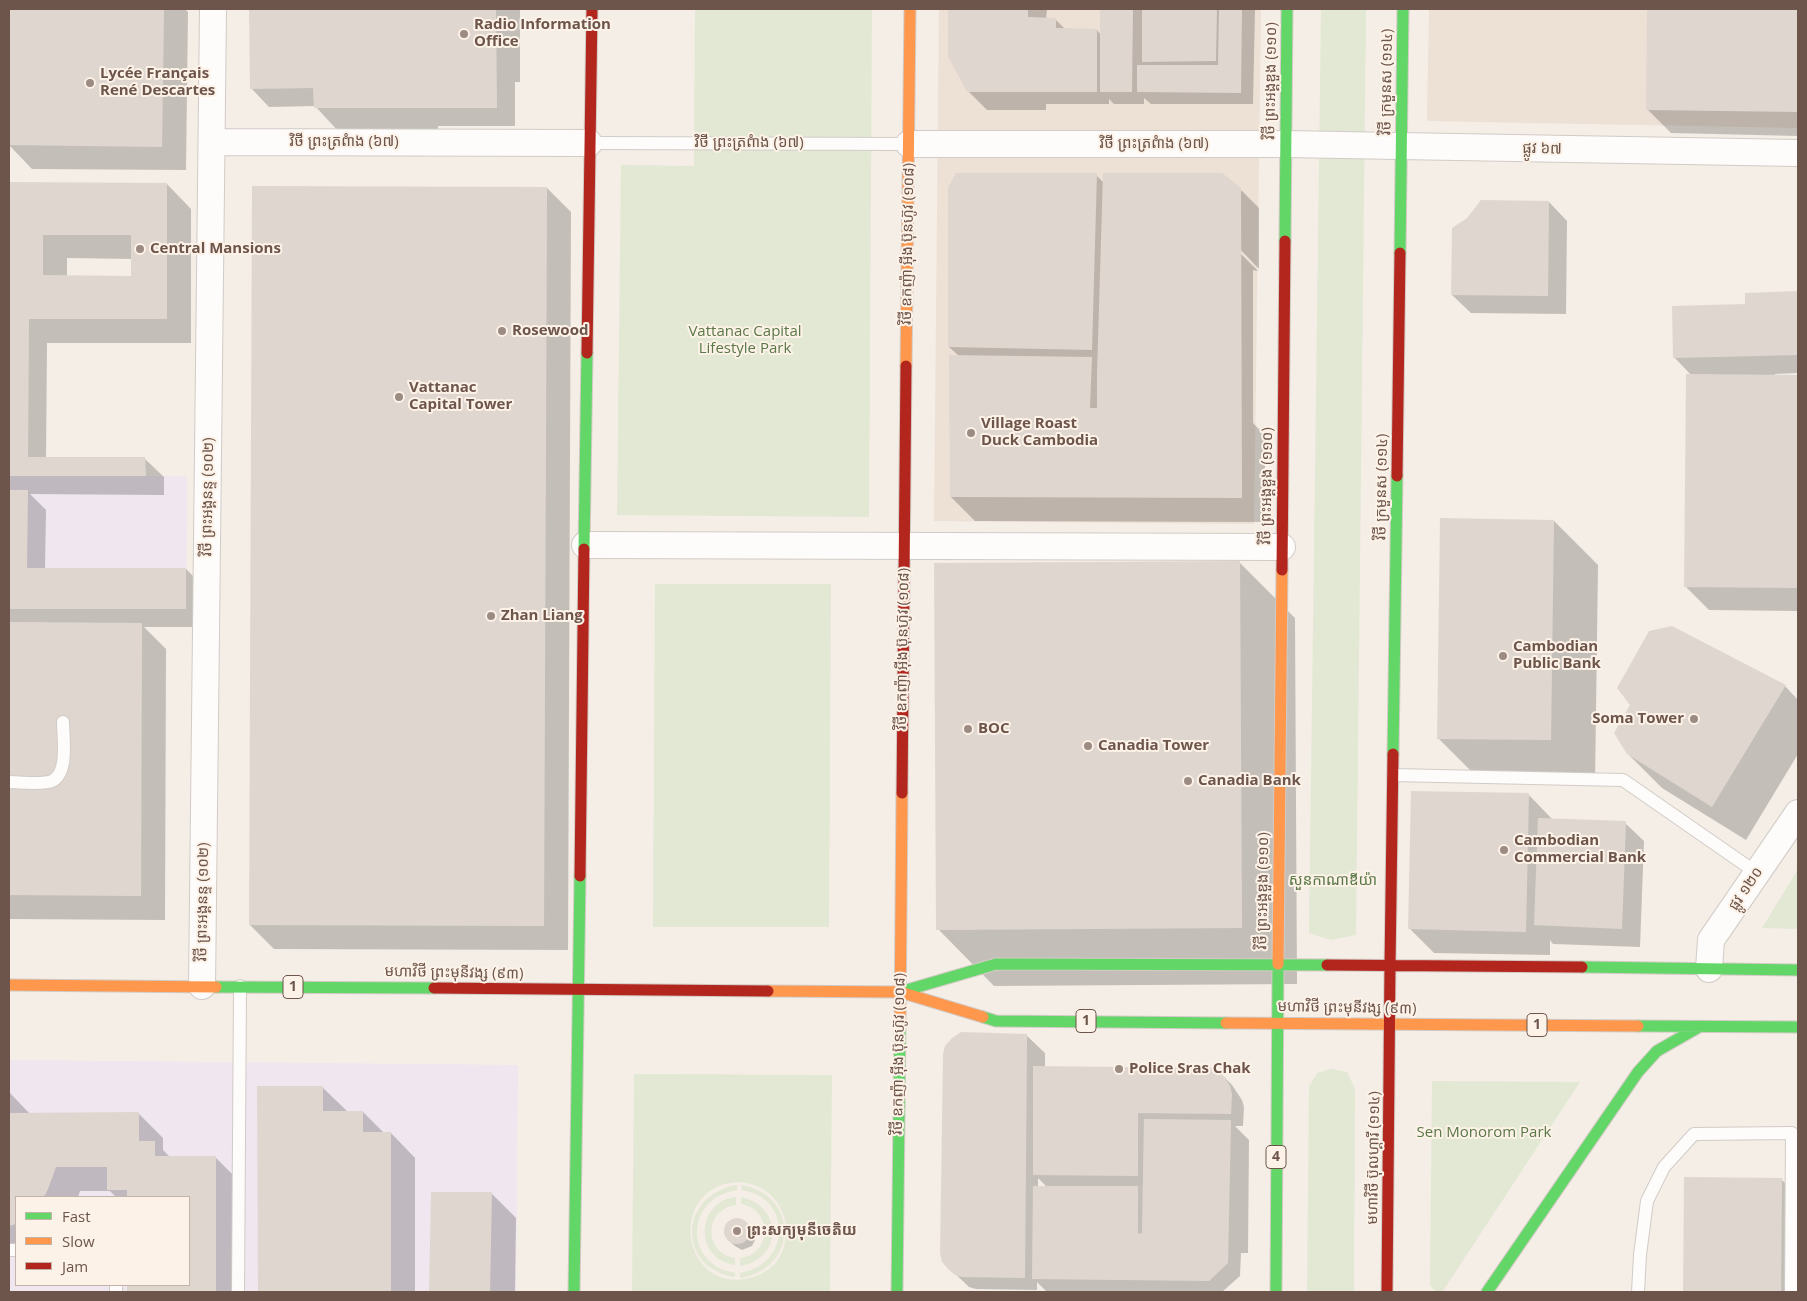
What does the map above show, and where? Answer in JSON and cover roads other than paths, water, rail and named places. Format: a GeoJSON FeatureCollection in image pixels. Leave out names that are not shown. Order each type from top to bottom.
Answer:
{"type":"FeatureCollection","features":[{"type":"Feature","properties":{"kind":"main road"},"geometry":{"type":"LineString","coordinates":[[574,1292],[592,9]]}},
{"type":"Feature","properties":{"kind":"main road","name":"វិថី ឧកញ៉ា អ៊ីង ប៊ុនហ៊ូវ (១០៨)"},"geometry":{"type":"LineString","coordinates":[[897,1291],[910,9]]}},
{"type":"Feature","properties":{"kind":"main road","name":"វិថី ព្រះអង្គឌួង (១១០)"},"geometry":{"type":"LineString","coordinates":[[1277,1022],[1287,9]]}},
{"type":"Feature","properties":{"kind":"main road","name":"វិថី ក្រមួនស (១១៤)"},"geometry":{"type":"LineString","coordinates":[[1390,965],[1403,9]]}},
{"type":"Feature","properties":{"kind":"main road","name":"មហាវិថី ព្រះមុនីវង្ស (៩៣)"},"geometry":{"type":"LineString","coordinates":[[900,992],[996,964],[1278,964],[1798,970]]}},
{"type":"Feature","properties":{"kind":"main road","name":"មហាវិថី ប៊ុលហ្គារី (១១៤)"},"geometry":{"type":"LineString","coordinates":[[1387,1292],[1390,965]]}},
{"type":"Feature","properties":{"kind":"main road","name":"មហាវិថី ព្រះមុនីវង្ស (៩៣)"},"geometry":{"type":"LineString","coordinates":[[9,985],[900,992],[996,1021],[1798,1027]]}},
{"type":"Feature","properties":{"kind":"main road","name":"4"},"geometry":{"type":"LineString","coordinates":[[1273,1287],[1277,1022]]}},
{"type":"Feature","properties":{"kind":"main road"},"geometry":{"type":"LineString","coordinates":[[1487,1292],[1638,1072],[1658,1052],[1700,1026]]}},
{"type":"Feature","properties":{"kind":"street","name":"វិថី ព្រះអង្គនន្ទ (១០២)"},"geometry":{"type":"LineString","coordinates":[[202,986],[213,9]]}},
{"type":"Feature","properties":{"kind":"street","name":"វិថី ព្រះត្រពំាង (៦៧)"},"geometry":{"type":"LineString","coordinates":[[212,142],[589,143]]}},
{"type":"Feature","properties":{"kind":"street","name":"វិថី ព្រះត្រពំាង (៦៧)"},"geometry":{"type":"LineString","coordinates":[[909,144],[1285,144]]}},
{"type":"Feature","properties":{"kind":"street","name":"ផ្លូវ ៦៧"},"geometry":{"type":"LineString","coordinates":[[1285,144],[1798,153]]}},
{"type":"Feature","properties":{"kind":"street"},"geometry":{"type":"LineString","coordinates":[[585,545],[1282,547]]}},
{"type":"Feature","properties":{"kind":"street","name":"ផ្លូវ ១២០"},"geometry":{"type":"LineString","coordinates":[[1709,969],[1711,940],[1798,813]]}},
{"type":"Feature","properties":{"kind":"lane","name":"វិថី ព្រះត្រពំាង (៦៧)"},"geometry":{"type":"LineString","coordinates":[[589,143],[909,144]]}},
{"type":"Feature","properties":{"kind":"lane"},"geometry":{"type":"LineString","coordinates":[[9,782],[51,782],[59,776],[63,766],[63,722]]}},
{"type":"Feature","properties":{"kind":"lane"},"geometry":{"type":"LineString","coordinates":[[1393,774],[1623,780],[1756,873]]}},
{"type":"Feature","properties":{"kind":"lane"},"geometry":{"type":"LineString","coordinates":[[238,1292],[240,986]]}},
{"type":"Feature","properties":{"kind":"lane"},"geometry":{"type":"LineString","coordinates":[[1638,1292],[1640,1254],[1647,1201],[1664,1167],[1694,1134],[1792,1133],[1791,1292]]}},
{"type":"Feature","properties":{"kind":"place","name":"Radio Information Office"},"geometry":{"type":"Point","coordinates":[464,34]}},
{"type":"Feature","properties":{"kind":"place","name":"Lycée Français René Descartes"},"geometry":{"type":"Point","coordinates":[90,83]}},
{"type":"Feature","properties":{"kind":"place","name":"Central Mansions"},"geometry":{"type":"Point","coordinates":[140,249]}},
{"type":"Feature","properties":{"kind":"place","name":"Rosewood"},"geometry":{"type":"Point","coordinates":[502,331]}},
{"type":"Feature","properties":{"kind":"place","name":"Vattanac Capital Tower"},"geometry":{"type":"Point","coordinates":[399,397]}},
{"type":"Feature","properties":{"kind":"place","name":"Village Roast Duck Cambodia"},"geometry":{"type":"Point","coordinates":[971,433]}},
{"type":"Feature","properties":{"kind":"place","name":"Zhan Liang"},"geometry":{"type":"Point","coordinates":[491,616]}},
{"type":"Feature","properties":{"kind":"place","name":"Cambodian Public Bank"},"geometry":{"type":"Point","coordinates":[1503,656]}},
{"type":"Feature","properties":{"kind":"place","name":"Soma Tower"},"geometry":{"type":"Point","coordinates":[1694,719]}},
{"type":"Feature","properties":{"kind":"place","name":"BOC"},"geometry":{"type":"Point","coordinates":[968,729]}},
{"type":"Feature","properties":{"kind":"place","name":"Canadia Tower"},"geometry":{"type":"Point","coordinates":[1088,746]}},
{"type":"Feature","properties":{"kind":"place","name":"Canadia Bank"},"geometry":{"type":"Point","coordinates":[1188,781]}},
{"type":"Feature","properties":{"kind":"place","name":"Cambodian Commercial Bank"},"geometry":{"type":"Point","coordinates":[1504,850]}},
{"type":"Feature","properties":{"kind":"place","name":"Police Sras Chak"},"geometry":{"type":"Point","coordinates":[1119,1069]}},
{"type":"Feature","properties":{"kind":"place","name":"ព្រះសក្យមុនីចេតិយ"},"geometry":{"type":"Point","coordinates":[737,1231]}},
{"type":"Feature","properties":{"kind":"park label","name":"Vattanac Capital Lifestyle Park"},"geometry":{"type":"Point","coordinates":[745,340]}},
{"type":"Feature","properties":{"kind":"park label","name":"សួនកាណាឌីយ៉ា"},"geometry":{"type":"Point","coordinates":[1333,881]}},
{"type":"Feature","properties":{"kind":"park label","name":"Sen Monorom Park"},"geometry":{"type":"Point","coordinates":[1484,1133]}}]}
